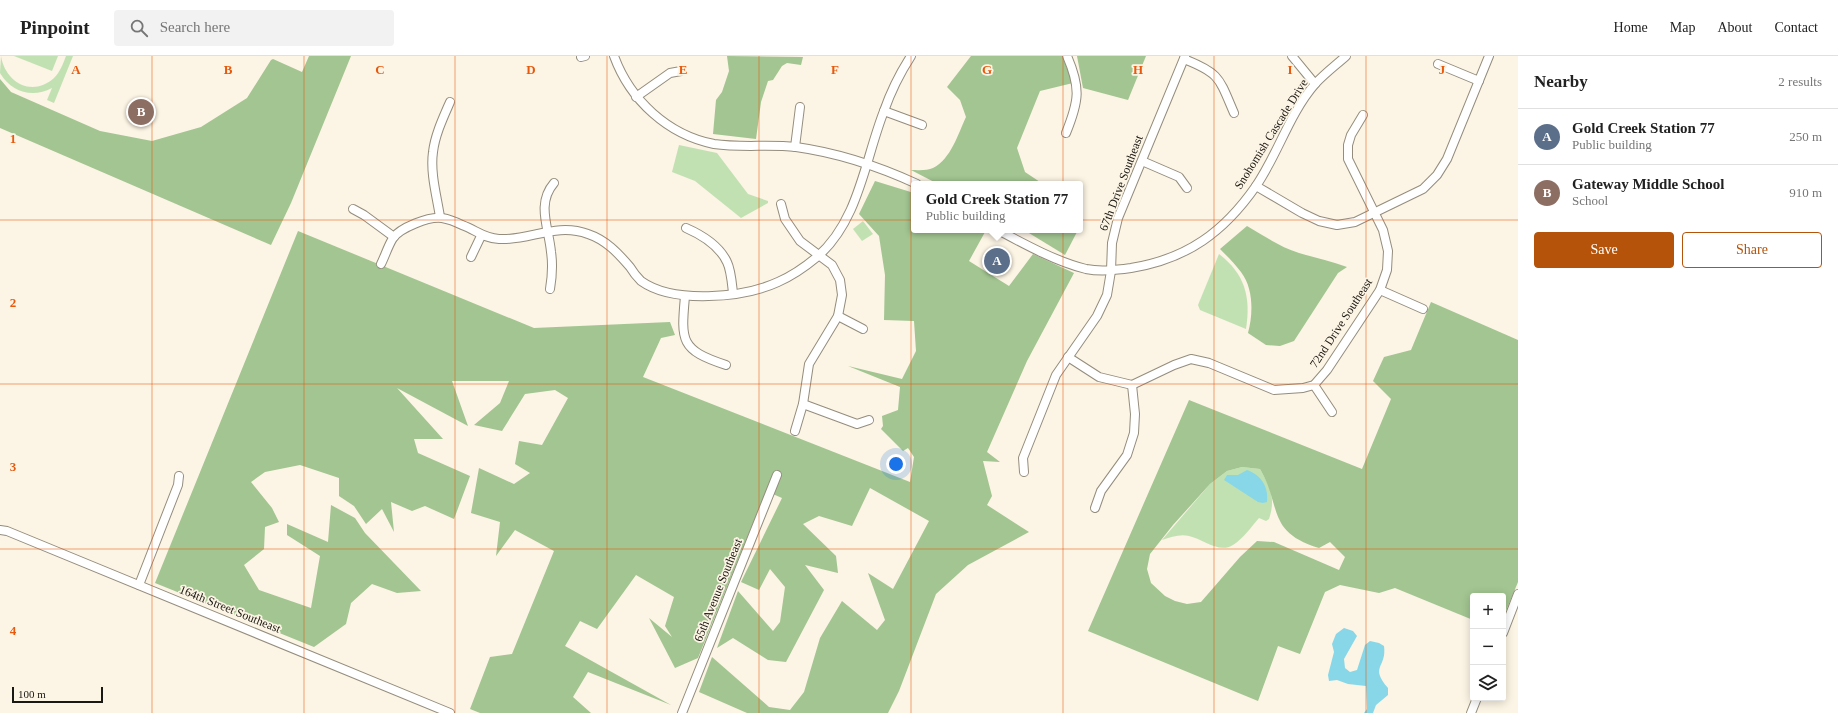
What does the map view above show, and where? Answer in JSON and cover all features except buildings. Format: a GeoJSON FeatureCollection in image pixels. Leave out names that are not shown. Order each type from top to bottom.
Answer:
{"type":"FeatureCollection","features":[{"type":"Feature","properties":{"kind":"street"},"geometry":{"type":"LineString","coordinates":[[614,56],[618,68],[636,97],[651,112],[671,128],[698,140],[731,145],[795,147],[836,154],[867,163],[911,181]]}},
{"type":"Feature","properties":{"kind":"street"},"geometry":{"type":"LineString","coordinates":[[381,264],[394,237],[406,227],[421,221],[440,218],[464,225],[481,236],[499,239],[514,238],[546,231],[566,230],[587,233],[608,244],[640,280],[658,290],[685,296],[711,296],[733,293],[759,289],[778,282],[799,271],[819,255],[836,235],[848,216],[884,111],[899,76],[912,56]]}},
{"type":"Feature","properties":{"kind":"street"},"geometry":{"type":"LineString","coordinates":[[1066,133],[1077,95],[1075,76],[1067,56]]}},
{"type":"Feature","properties":{"kind":"street"},"geometry":{"type":"LineString","coordinates":[[1292,56],[1315,84]]}},
{"type":"Feature","properties":{"kind":"street","name":"Snohomish Cascade Drive"},"geometry":{"type":"LineString","coordinates":[[1004,233],[1086,269],[1111,271],[1148,265],[1177,256],[1205,240],[1232,216],[1256,186],[1301,104],[1315,84],[1346,56]]}},
{"type":"Feature","properties":{"kind":"street"},"geometry":{"type":"LineString","coordinates":[[1256,186],[1279,201],[1320,221],[1336,225],[1355,222],[1423,189],[1437,175],[1447,159],[1489,56]]}},
{"type":"Feature","properties":{"kind":"street"},"geometry":{"type":"LineString","coordinates":[[1184,58],[1214,74],[1221,82],[1234,112]]}},
{"type":"Feature","properties":{"kind":"street","name":"67th Drive Southeast"},"geometry":{"type":"LineString","coordinates":[[1024,472],[1023,458],[1056,375],[1103,306],[1107,295],[1111,271],[1112,243],[1118,218],[1184,58]]}},
{"type":"Feature","properties":{"kind":"street"},"geometry":{"type":"LineString","coordinates":[[1438,64],[1479,81]]}},
{"type":"Feature","properties":{"kind":"street"},"geometry":{"type":"LineString","coordinates":[[636,97],[670,73],[681,71]]}},
{"type":"Feature","properties":{"kind":"street"},"geometry":{"type":"LineString","coordinates":[[440,218],[433,168],[433,153],[437,133],[450,102]]}},
{"type":"Feature","properties":{"kind":"street"},"geometry":{"type":"LineString","coordinates":[[795,147],[800,107]]}},
{"type":"Feature","properties":{"kind":"street"},"geometry":{"type":"LineString","coordinates":[[884,111],[922,125]]}},
{"type":"Feature","properties":{"kind":"street","name":"72nd Drive Southeast"},"geometry":{"type":"LineString","coordinates":[[1314,385],[1327,370],[1380,290],[1387,270],[1388,250],[1383,230],[1376,213],[1348,159],[1348,145],[1351,135],[1362,115]]}},
{"type":"Feature","properties":{"kind":"street"},"geometry":{"type":"LineString","coordinates":[[1142,161],[1179,177],[1187,188]]}},
{"type":"Feature","properties":{"kind":"street"},"geometry":{"type":"LineString","coordinates":[[550,290],[553,271],[551,250],[546,231],[545,210],[547,192],[554,183]]}},
{"type":"Feature","properties":{"kind":"street"},"geometry":{"type":"LineString","coordinates":[[781,204],[785,218],[800,241],[832,265],[840,280],[842,295],[838,316],[809,364],[804,404],[795,430]]}},
{"type":"Feature","properties":{"kind":"street"},"geometry":{"type":"LineString","coordinates":[[353,209],[364,215],[394,237]]}},
{"type":"Feature","properties":{"kind":"street"},"geometry":{"type":"LineString","coordinates":[[686,228],[700,234],[717,248],[728,262],[733,293]]}},
{"type":"Feature","properties":{"kind":"street"},"geometry":{"type":"LineString","coordinates":[[471,257],[481,236]]}},
{"type":"Feature","properties":{"kind":"street"},"geometry":{"type":"LineString","coordinates":[[1380,290],[1423,309]]}},
{"type":"Feature","properties":{"kind":"street"},"geometry":{"type":"LineString","coordinates":[[685,296],[683,330],[689,348],[703,358],[726,365]]}},
{"type":"Feature","properties":{"kind":"street"},"geometry":{"type":"LineString","coordinates":[[838,316],[862,329]]}},
{"type":"Feature","properties":{"kind":"street"},"geometry":{"type":"LineString","coordinates":[[1068,357],[1099,377],[1132,385],[1174,364],[1191,360],[1209,363],[1274,390],[1303,388],[1314,385],[1332,412]]}},
{"type":"Feature","properties":{"kind":"street"},"geometry":{"type":"LineString","coordinates":[[1095,508],[1101,491],[1127,455],[1134,433],[1135,414],[1132,385]]}},
{"type":"Feature","properties":{"kind":"street"},"geometry":{"type":"LineString","coordinates":[[804,404],[857,424],[870,420]]}},
{"type":"Feature","properties":{"kind":"street","name":"65th Avenue Southeast"},"geometry":{"type":"LineString","coordinates":[[682,713],[777,475]]}},
{"type":"Feature","properties":{"kind":"street"},"geometry":{"type":"LineString","coordinates":[[138,585],[178,485],[179,476]]}},
{"type":"Feature","properties":{"kind":"street","name":"164th Street Southeast"},"geometry":{"type":"LineString","coordinates":[[0,530],[7,531],[450,713]]}},
{"type":"Feature","properties":{"kind":"street"},"geometry":{"type":"LineString","coordinates":[[1505,629],[1518,594]]}},
{"type":"Feature","properties":{"kind":"street"},"geometry":{"type":"LineString","coordinates":[[1471,713],[1476,701]]}},
{"type":"Feature","properties":{"kind":"green space"},"geometry":{"type":"Polygon","coordinates":[[[1,56],[8,73],[14,80],[29,87],[37,87],[46,84],[54,78],[66,56],[73,56],[54,103],[47,100],[52,88],[38,93],[23,92],[5,80],[0,73],[1,56]]]}},
{"type":"Feature","properties":{"kind":"green space"},"geometry":{"type":"Polygon","coordinates":[[[14,56],[58,56],[52,71],[14,56]]]}},
{"type":"Feature","properties":{"kind":"green space"},"geometry":{"type":"Polygon","coordinates":[[[309,56],[351,56],[291,203],[271,245],[0,128],[0,79],[11,92],[100,131],[152,141],[201,127],[247,98],[271,60],[273,59],[302,72],[309,56]]]}},
{"type":"Feature","properties":{"kind":"green space"},"geometry":{"type":"Polygon","coordinates":[[[727,56],[803,57],[801,65],[787,63],[782,66],[773,80],[768,81],[761,102],[756,139],[713,134],[716,100],[722,92],[729,71],[727,56]]]}},
{"type":"Feature","properties":{"kind":"green space"},"geometry":{"type":"Polygon","coordinates":[[[971,56],[1062,56],[1073,83],[1040,91],[1017,148],[1025,172],[1038,181],[932,181],[911,170],[931,169],[945,159],[953,146],[966,117],[960,100],[947,87],[971,56]]]}},
{"type":"Feature","properties":{"kind":"green space"},"geometry":{"type":"Polygon","coordinates":[[[1077,56],[1146,56],[1128,100],[1083,88],[1077,56]]]}},
{"type":"Feature","properties":{"kind":"green space"},"geometry":{"type":"Polygon","coordinates":[[[679,145],[717,153],[748,194],[768,201],[768,203],[741,218],[695,181],[672,172],[679,145]]]}},
{"type":"Feature","properties":{"kind":"green space"},"geometry":{"type":"Polygon","coordinates":[[[875,181],[911,192],[911,233],[984,233],[969,261],[1009,286],[1033,254],[1074,273],[1027,361],[987,452],[1000,462],[983,461],[992,496],[987,505],[1029,532],[968,565],[936,594],[899,691],[888,713],[747,713],[699,692],[712,657],[769,707],[790,710],[804,692],[820,638],[842,601],[877,630],[885,620],[868,573],[893,589],[929,521],[870,488],[852,526],[819,516],[803,524],[836,556],[838,573],[805,565],[824,590],[786,662],[768,660],[733,638],[717,648],[738,591],[773,631],[780,622],[785,587],[770,569],[759,590],[741,582],[782,498],[766,491],[698,658],[675,668],[649,618],[672,637],[665,626],[674,597],[636,575],[597,629],[580,621],[565,646],[671,705],[588,672],[573,697],[591,713],[480,713],[470,709],[490,657],[512,654],[554,551],[515,530],[496,556],[500,522],[471,513],[479,468],[514,484],[530,473],[515,464],[519,441],[542,445],[568,398],[555,390],[525,394],[502,431],[474,425],[500,403],[509,381],[452,381],[468,426],[397,388],[443,439],[414,439],[418,453],[470,476],[454,519],[425,506],[412,511],[391,502],[394,532],[382,509],[366,524],[354,506],[339,496],[339,478],[300,465],[265,472],[251,482],[272,508],[279,522],[265,527],[264,549],[244,565],[259,590],[311,608],[320,556],[287,535],[287,524],[328,542],[331,505],[355,518],[365,533],[421,591],[397,593],[372,584],[351,603],[346,624],[314,647],[155,583],[298,231],[534,328],[670,322],[675,335],[661,338],[643,377],[910,482],[914,457],[908,448],[903,451],[881,429],[883,426],[882,416],[898,410],[900,387],[848,366],[902,379],[916,351],[914,321],[884,320],[885,275],[879,236],[859,214],[875,181]]]}},
{"type":"Feature","properties":{"kind":"green space"},"geometry":{"type":"Polygon","coordinates":[[[863,221],[873,234],[862,241],[853,229],[863,221]]]}},
{"type":"Feature","properties":{"kind":"green space"},"geometry":{"type":"Polygon","coordinates":[[[1247,226],[1292,251],[1347,267],[1338,273],[1294,341],[1280,346],[1266,345],[1248,333],[1251,318],[1251,302],[1248,286],[1241,272],[1220,249],[1247,226]]]}},
{"type":"Feature","properties":{"kind":"green space"},"geometry":{"type":"Polygon","coordinates":[[[1029,233],[1076,233],[1065,255],[1029,233]]]}},
{"type":"Feature","properties":{"kind":"green space"},"geometry":{"type":"Polygon","coordinates":[[[1219,254],[1235,270],[1244,287],[1248,307],[1246,329],[1200,310],[1198,305],[1219,254]]]}},
{"type":"Feature","properties":{"kind":"green space"},"geometry":{"type":"Polygon","coordinates":[[[1431,302],[1518,340],[1518,582],[1506,611],[1506,593],[1470,593],[1470,619],[1395,588],[1379,593],[1340,585],[1325,592],[1300,654],[1278,646],[1258,701],[1088,631],[1189,400],[1362,469],[1391,399],[1373,381],[1384,357],[1411,350],[1431,302]],[[1242,467],[1227,471],[1210,484],[1173,525],[1150,554],[1147,569],[1151,583],[1165,596],[1175,601],[1187,604],[1201,602],[1240,557],[1257,541],[1274,542],[1339,570],[1345,557],[1330,542],[1319,548],[1302,542],[1283,526],[1278,516],[1267,482],[1260,469],[1242,467]]]}},
{"type":"Feature","properties":{"kind":"green space"},"geometry":{"type":"Polygon","coordinates":[[[1242,467],[1260,469],[1264,475],[1272,499],[1269,519],[1266,521],[1259,518],[1241,539],[1228,547],[1217,547],[1186,535],[1162,540],[1210,484],[1227,471],[1242,467]]]}},
{"type":"Feature","properties":{"kind":"water"},"geometry":{"type":"Polygon","coordinates":[[[1247,470],[1260,478],[1263,482],[1267,491],[1267,502],[1258,502],[1224,480],[1227,475],[1238,475],[1247,470]]]}},
{"type":"Feature","properties":{"kind":"water"},"geometry":{"type":"Polygon","coordinates":[[[1344,628],[1353,631],[1357,636],[1344,659],[1345,668],[1350,672],[1357,670],[1365,645],[1370,641],[1384,646],[1383,659],[1379,671],[1382,681],[1388,688],[1388,695],[1376,705],[1373,713],[1364,713],[1367,709],[1366,686],[1348,684],[1337,680],[1329,681],[1328,675],[1334,652],[1332,644],[1336,634],[1344,628]]]}},
{"type":"Feature","properties":{"kind":"place","name":"Gateway Middle School"},"geometry":{"type":"Point","coordinates":[141,112]}},
{"type":"Feature","properties":{"kind":"place","name":"Gold Creek Station 77"},"geometry":{"type":"Point","coordinates":[997,261]}}]}
